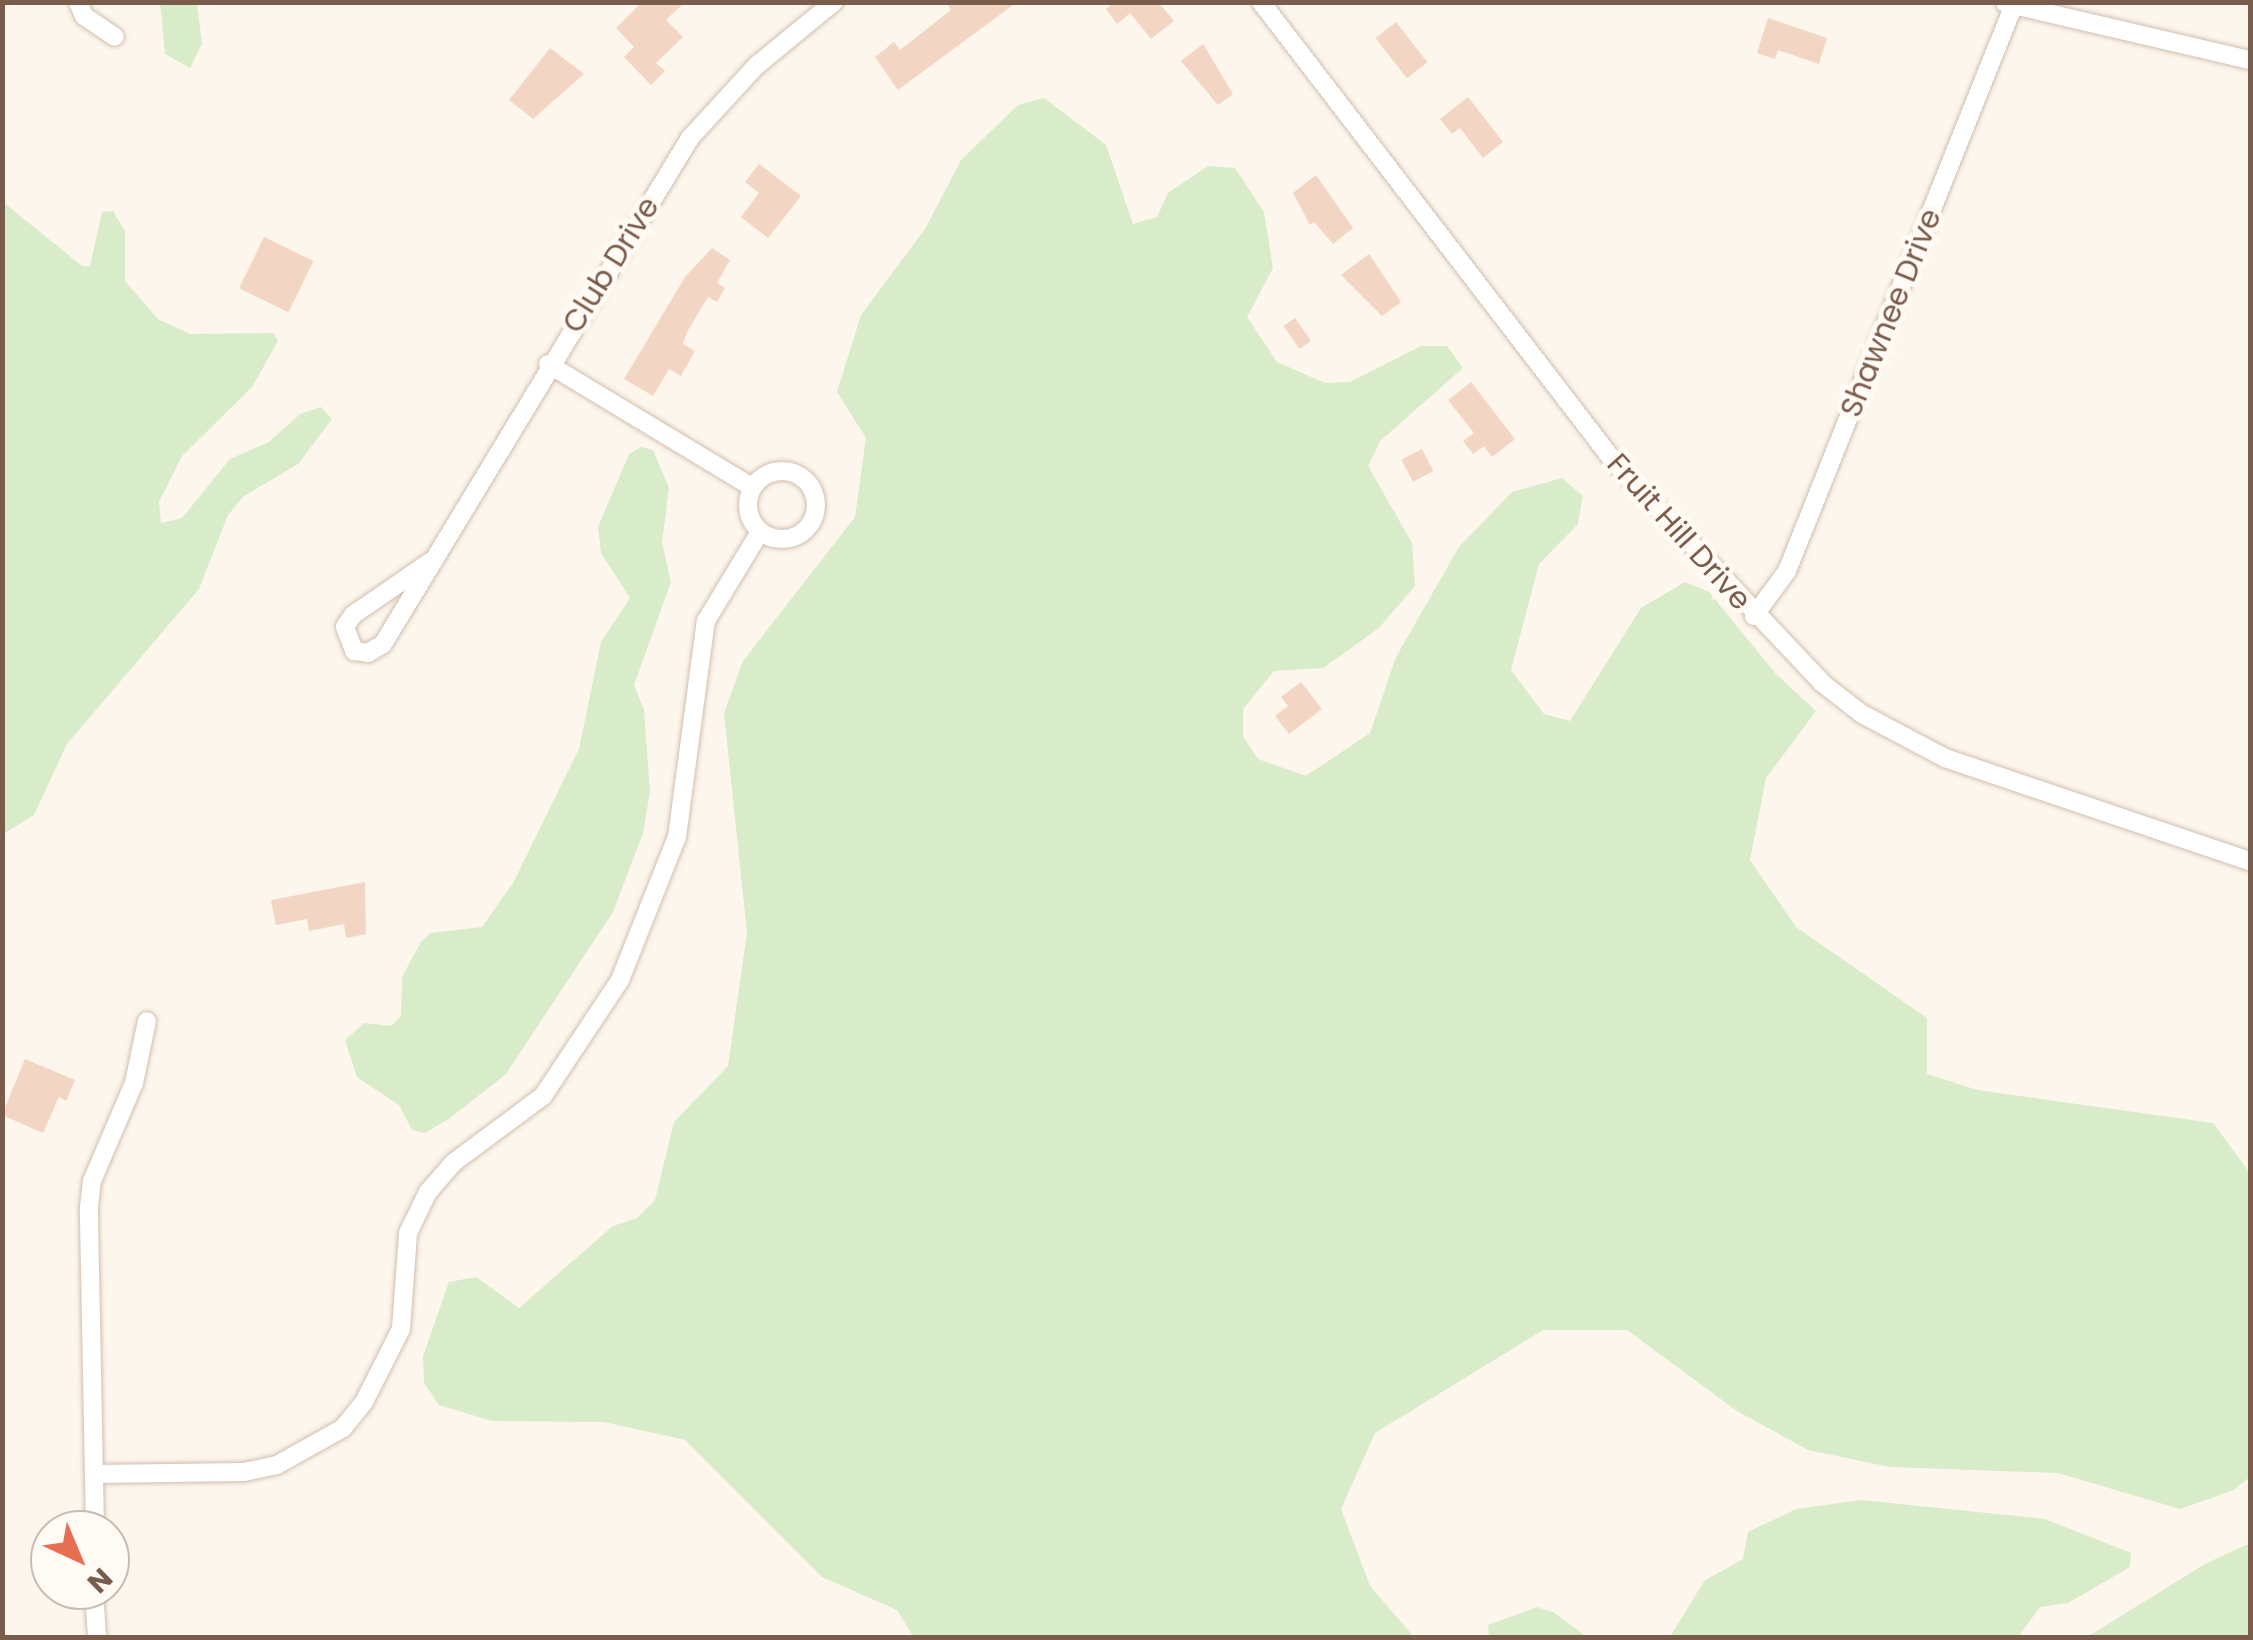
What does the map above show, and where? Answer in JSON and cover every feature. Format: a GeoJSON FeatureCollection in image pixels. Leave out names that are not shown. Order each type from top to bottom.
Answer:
{"type":"FeatureCollection","features":[{"type":"Feature","properties":{"kind":"street"},"geometry":{"type":"LineString","coordinates":[[78,2],[84,16],[115,38]]}},
{"type":"Feature","properties":{"kind":"street","name":"Club Drive"},"geometry":{"type":"LineString","coordinates":[[430,562],[354,614],[345,628],[354,651],[383,644],[548,364],[690,138],[756,66],[834,2]]}},
{"type":"Feature","properties":{"kind":"street","name":"Fruit Hill Drive"},"geometry":{"type":"LineString","coordinates":[[1261,2],[1616,462],[1754,616],[1822,683],[1902,738],[2250,861]]}},
{"type":"Feature","properties":{"kind":"street"},"geometry":{"type":"LineString","coordinates":[[2011,3],[2250,60]]}},
{"type":"Feature","properties":{"kind":"street","name":"Shawnee Drive"},"geometry":{"type":"LineString","coordinates":[[1754,616],[1787,571],[2011,3]]}},
{"type":"Feature","properties":{"kind":"street"},"geometry":{"type":"LineString","coordinates":[[548,364],[752,487]]}},
{"type":"Feature","properties":{"kind":"street"},"geometry":{"type":"LineString","coordinates":[[752,487],[782,470],[805,480],[816,500],[812,521],[794,537],[760,532]]}},
{"type":"Feature","properties":{"kind":"street"},"geometry":{"type":"LineString","coordinates":[[752,487],[748,512],[760,532]]}},
{"type":"Feature","properties":{"kind":"street"},"geometry":{"type":"LineString","coordinates":[[96,1474],[244,1472],[277,1465],[343,1428],[364,1402],[400,1329],[408,1233],[428,1192],[453,1163],[544,1096],[620,980],[677,836],[706,621],[760,532]]}},
{"type":"Feature","properties":{"kind":"street"},"geometry":{"type":"LineString","coordinates":[[95,1510],[88,1208],[92,1181],[134,1083],[148,1021]]}},
{"type":"Feature","properties":{"kind":"street"},"geometry":{"type":"LineString","coordinates":[[96,1610],[98,1638]]}},
{"type":"Feature","properties":{"kind":"green space"},"geometry":{"type":"Polygon","coordinates":[[[160,3],[197,3],[202,44],[190,68],[165,54],[160,3]]]}},
{"type":"Feature","properties":{"kind":"green space"},"geometry":{"type":"Polygon","coordinates":[[[1044,98],[1106,145],[1133,224],[1157,217],[1168,193],[1208,166],[1235,168],[1264,212],[1273,268],[1247,317],[1277,362],[1325,383],[1350,382],[1421,346],[1447,346],[1463,368],[1380,441],[1368,466],[1412,543],[1415,586],[1379,628],[1323,668],[1274,671],[1243,709],[1243,736],[1258,759],[1306,776],[1370,733],[1396,657],[1459,547],[1512,492],[1562,478],[1583,496],[1578,524],[1539,564],[1511,670],[1544,714],[1570,721],[1641,608],[1685,582],[1709,592],[1776,674],[1816,711],[1766,778],[1750,860],[1796,927],[1927,1018],[1927,1074],[1977,1090],[2213,1123],[2250,1173],[2250,1477],[2234,1490],[2180,1509],[2058,1473],[1890,1467],[1808,1450],[1737,1411],[1627,1330],[1543,1330],[1375,1433],[1341,1509],[1370,1586],[1414,1637],[914,1638],[897,1610],[822,1577],[685,1440],[604,1422],[492,1421],[439,1405],[424,1383],[423,1356],[449,1282],[476,1277],[519,1308],[613,1226],[637,1218],[655,1200],[674,1122],[728,1066],[747,933],[724,713],[743,661],[855,517],[866,438],[837,392],[861,315],[925,229],[961,160],[1018,105],[1044,98]]]}},
{"type":"Feature","properties":{"kind":"green space"},"geometry":{"type":"Polygon","coordinates":[[[3,202],[82,266],[90,266],[102,212],[113,211],[125,231],[125,281],[158,319],[190,334],[273,333],[278,341],[252,387],[182,456],[159,502],[161,523],[182,518],[230,459],[269,442],[300,414],[321,407],[332,419],[298,464],[244,496],[228,515],[199,589],[67,744],[34,815],[3,834],[3,202]]]}},
{"type":"Feature","properties":{"kind":"green space"},"geometry":{"type":"Polygon","coordinates":[[[641,447],[653,450],[669,488],[662,543],[671,582],[634,685],[644,710],[650,792],[643,833],[613,912],[506,1074],[425,1133],[412,1130],[399,1105],[357,1077],[345,1040],[364,1023],[391,1026],[401,1016],[402,977],[421,942],[430,933],[482,927],[513,883],[579,749],[601,642],[630,598],[601,553],[598,527],[629,454],[641,447]]]}},
{"type":"Feature","properties":{"kind":"green space"},"geometry":{"type":"Polygon","coordinates":[[[1861,1500],[2045,1519],[2131,1553],[2130,1567],[2068,1603],[2040,1607],[2018,1637],[1670,1637],[1704,1581],[1743,1559],[1748,1532],[1796,1509],[1861,1500]]]}},
{"type":"Feature","properties":{"kind":"green space"},"geometry":{"type":"Polygon","coordinates":[[[2250,1543],[2250,1637],[2087,1637],[2205,1564],[2250,1543]]]}},
{"type":"Feature","properties":{"kind":"green space"},"geometry":{"type":"Polygon","coordinates":[[[1537,1607],[1553,1612],[1587,1637],[1489,1637],[1488,1625],[1537,1607]]]}},
{"type":"Feature","properties":{"kind":"building"},"geometry":{"type":"Polygon","coordinates":[[[642,2],[685,2],[666,20],[683,37],[656,63],[665,71],[651,85],[624,57],[634,47],[616,28],[642,2]]]}},
{"type":"Feature","properties":{"kind":"building"},"geometry":{"type":"Polygon","coordinates":[[[945,2],[1017,2],[898,90],[875,57],[894,42],[900,50],[951,10],[945,2]]]}},
{"type":"Feature","properties":{"kind":"building"},"geometry":{"type":"Polygon","coordinates":[[[1114,2],[1158,2],[1174,21],[1151,39],[1130,13],[1117,24],[1106,9],[1114,2]]]}},
{"type":"Feature","properties":{"kind":"building"},"geometry":{"type":"Polygon","coordinates":[[[1768,18],[1827,38],[1819,64],[1778,50],[1775,59],[1757,53],[1768,18]]]}},
{"type":"Feature","properties":{"kind":"building"},"geometry":{"type":"Polygon","coordinates":[[[1396,22],[1427,62],[1407,78],[1376,38],[1396,22]]]}},
{"type":"Feature","properties":{"kind":"building"},"geometry":{"type":"Polygon","coordinates":[[[1203,44],[1233,94],[1218,105],[1181,61],[1203,44]]]}},
{"type":"Feature","properties":{"kind":"building"},"geometry":{"type":"Polygon","coordinates":[[[550,48],[584,74],[533,119],[509,100],[550,48]]]}},
{"type":"Feature","properties":{"kind":"building"},"geometry":{"type":"Polygon","coordinates":[[[1468,97],[1503,142],[1483,158],[1460,128],[1452,134],[1440,119],[1468,97]]]}},
{"type":"Feature","properties":{"kind":"building"},"geometry":{"type":"Polygon","coordinates":[[[759,164],[801,196],[768,238],[741,217],[759,193],[745,182],[759,164]]]}},
{"type":"Feature","properties":{"kind":"building"},"geometry":{"type":"Polygon","coordinates":[[[1316,175],[1353,228],[1333,244],[1314,222],[1310,225],[1293,193],[1316,175]]]}},
{"type":"Feature","properties":{"kind":"building"},"geometry":{"type":"Polygon","coordinates":[[[264,237],[313,261],[288,312],[239,288],[264,237]]]}},
{"type":"Feature","properties":{"kind":"building"},"geometry":{"type":"Polygon","coordinates":[[[712,248],[730,260],[717,283],[725,288],[717,302],[708,297],[687,332],[683,344],[695,351],[681,376],[669,369],[653,396],[624,379],[685,277],[712,248]]]}},
{"type":"Feature","properties":{"kind":"building"},"geometry":{"type":"Polygon","coordinates":[[[1369,254],[1401,302],[1382,316],[1341,275],[1369,254]]]}},
{"type":"Feature","properties":{"kind":"building"},"geometry":{"type":"Polygon","coordinates":[[[1295,318],[1311,341],[1300,349],[1284,326],[1295,318]]]}},
{"type":"Feature","properties":{"kind":"building"},"geometry":{"type":"Polygon","coordinates":[[[1471,382],[1515,439],[1492,457],[1484,446],[1473,454],[1463,441],[1474,433],[1448,400],[1471,382]]]}},
{"type":"Feature","properties":{"kind":"building"},"geometry":{"type":"Polygon","coordinates":[[[1422,449],[1433,471],[1413,482],[1402,459],[1422,449]]]}},
{"type":"Feature","properties":{"kind":"building"},"geometry":{"type":"Polygon","coordinates":[[[1301,682],[1322,709],[1289,734],[1275,716],[1288,706],[1281,697],[1301,682]]]}},
{"type":"Feature","properties":{"kind":"building"},"geometry":{"type":"Polygon","coordinates":[[[365,882],[366,934],[346,938],[344,924],[309,931],[307,919],[276,925],[271,900],[365,882]]]}},
{"type":"Feature","properties":{"kind":"building"},"geometry":{"type":"Polygon","coordinates":[[[25,1059],[75,1080],[66,1101],[59,1097],[43,1133],[2,1115],[25,1059]]]}}]}
